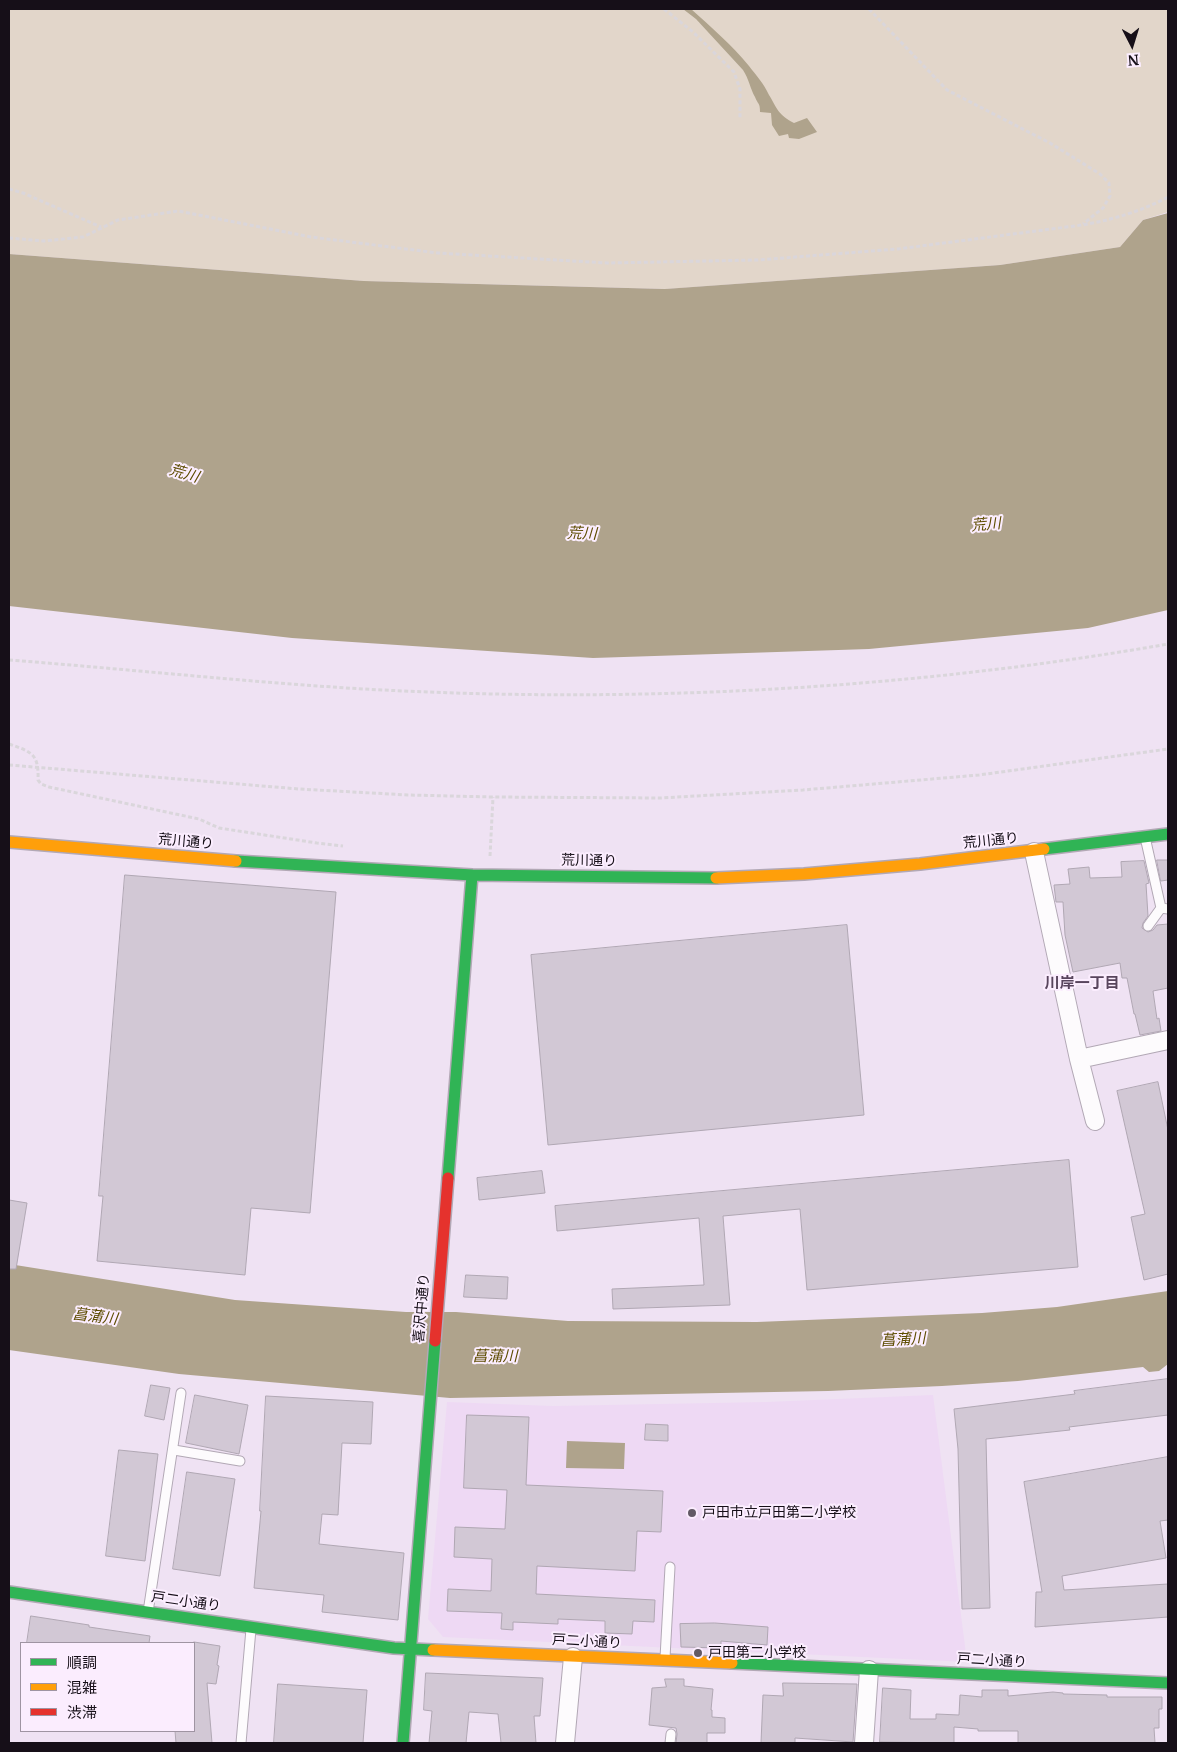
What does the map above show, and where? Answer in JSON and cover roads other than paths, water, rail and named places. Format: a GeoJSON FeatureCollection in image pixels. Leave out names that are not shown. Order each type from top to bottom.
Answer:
{"type":"FeatureCollection","features":[{"type":"Feature","properties":{"kind":"street","name":"荒川通り"},"geometry":{"type":"LineString","coordinates":[[9,842],[234,861],[472,875],[746,877],[900,866],[1034,852],[1168,834]]}},
{"type":"Feature","properties":{"kind":"street"},"geometry":{"type":"LineString","coordinates":[[1034,852],[1079,1059],[1095,1121]]}},
{"type":"Feature","properties":{"kind":"street","name":"喜沢中通り"},"geometry":{"type":"LineString","coordinates":[[403,1743],[472,875]]}},
{"type":"Feature","properties":{"kind":"street"},"geometry":{"type":"LineString","coordinates":[[1079,1059],[1168,1040]]}},
{"type":"Feature","properties":{"kind":"street","name":"戸二小通り"},"geometry":{"type":"LineString","coordinates":[[9,1592],[410,1649],[1168,1683]]}},
{"type":"Feature","properties":{"kind":"street"},"geometry":{"type":"LineString","coordinates":[[566,1743],[573,1657]]}},
{"type":"Feature","properties":{"kind":"street"},"geometry":{"type":"LineString","coordinates":[[864,1743],[869,1670]]}},
{"type":"Feature","properties":{"kind":"lane"},"geometry":{"type":"LineString","coordinates":[[1145,837],[1165,909],[1148,926]]}},
{"type":"Feature","properties":{"kind":"lane"},"geometry":{"type":"LineString","coordinates":[[148,1612],[174,1450],[181,1393]]}},
{"type":"Feature","properties":{"kind":"lane"},"geometry":{"type":"LineString","coordinates":[[174,1450],[240,1460]]}},
{"type":"Feature","properties":{"kind":"lane"},"geometry":{"type":"LineString","coordinates":[[664,1661],[670,1568]]}},
{"type":"Feature","properties":{"kind":"lane"},"geometry":{"type":"LineString","coordinates":[[241,1743],[252,1627]]}},
{"type":"Feature","properties":{"kind":"water"},"geometry":{"type":"Polygon","coordinates":[[[683,9],[691,9],[736,51],[765,87],[781,114],[794,123],[807,118],[817,132],[799,139],[789,138],[788,134],[779,136],[772,125],[771,113],[760,112],[759,105],[743,70],[696,19],[683,9]]]}},
{"type":"Feature","properties":{"kind":"water","name":"荒川"},"geometry":{"type":"Polygon","coordinates":[[[1168,213],[1168,610],[1088,628],[869,649],[593,658],[292,638],[9,606],[9,254],[364,281],[665,289],[1000,265],[1120,247],[1143,220],[1168,213]]]}},
{"type":"Feature","properties":{"kind":"water","name":"菖蒲川"},"geometry":{"type":"Polygon","coordinates":[[[9,1264],[235,1300],[406,1312],[456,1312],[568,1321],[757,1322],[982,1313],[1057,1307],[1168,1291],[1168,1364],[1159,1371],[1149,1372],[1143,1367],[1018,1381],[942,1386],[828,1391],[450,1398],[179,1374],[9,1350],[9,1264]]]}},
{"type":"Feature","properties":{"kind":"water"},"geometry":{"type":"Polygon","coordinates":[[[567,1441],[625,1443],[624,1469],[566,1468],[567,1441]]]}},
{"type":"Feature","properties":{"kind":"place","name":"戸田市立戸田第二小学校"},"geometry":{"type":"Point","coordinates":[692,1513]}},
{"type":"Feature","properties":{"kind":"place","name":"戸田第二小学校"},"geometry":{"type":"Point","coordinates":[698,1653]}},
{"type":"Feature","properties":{"kind":"district","name":"川岸一丁目"},"geometry":{"type":"Point","coordinates":[1082,984]}}]}
